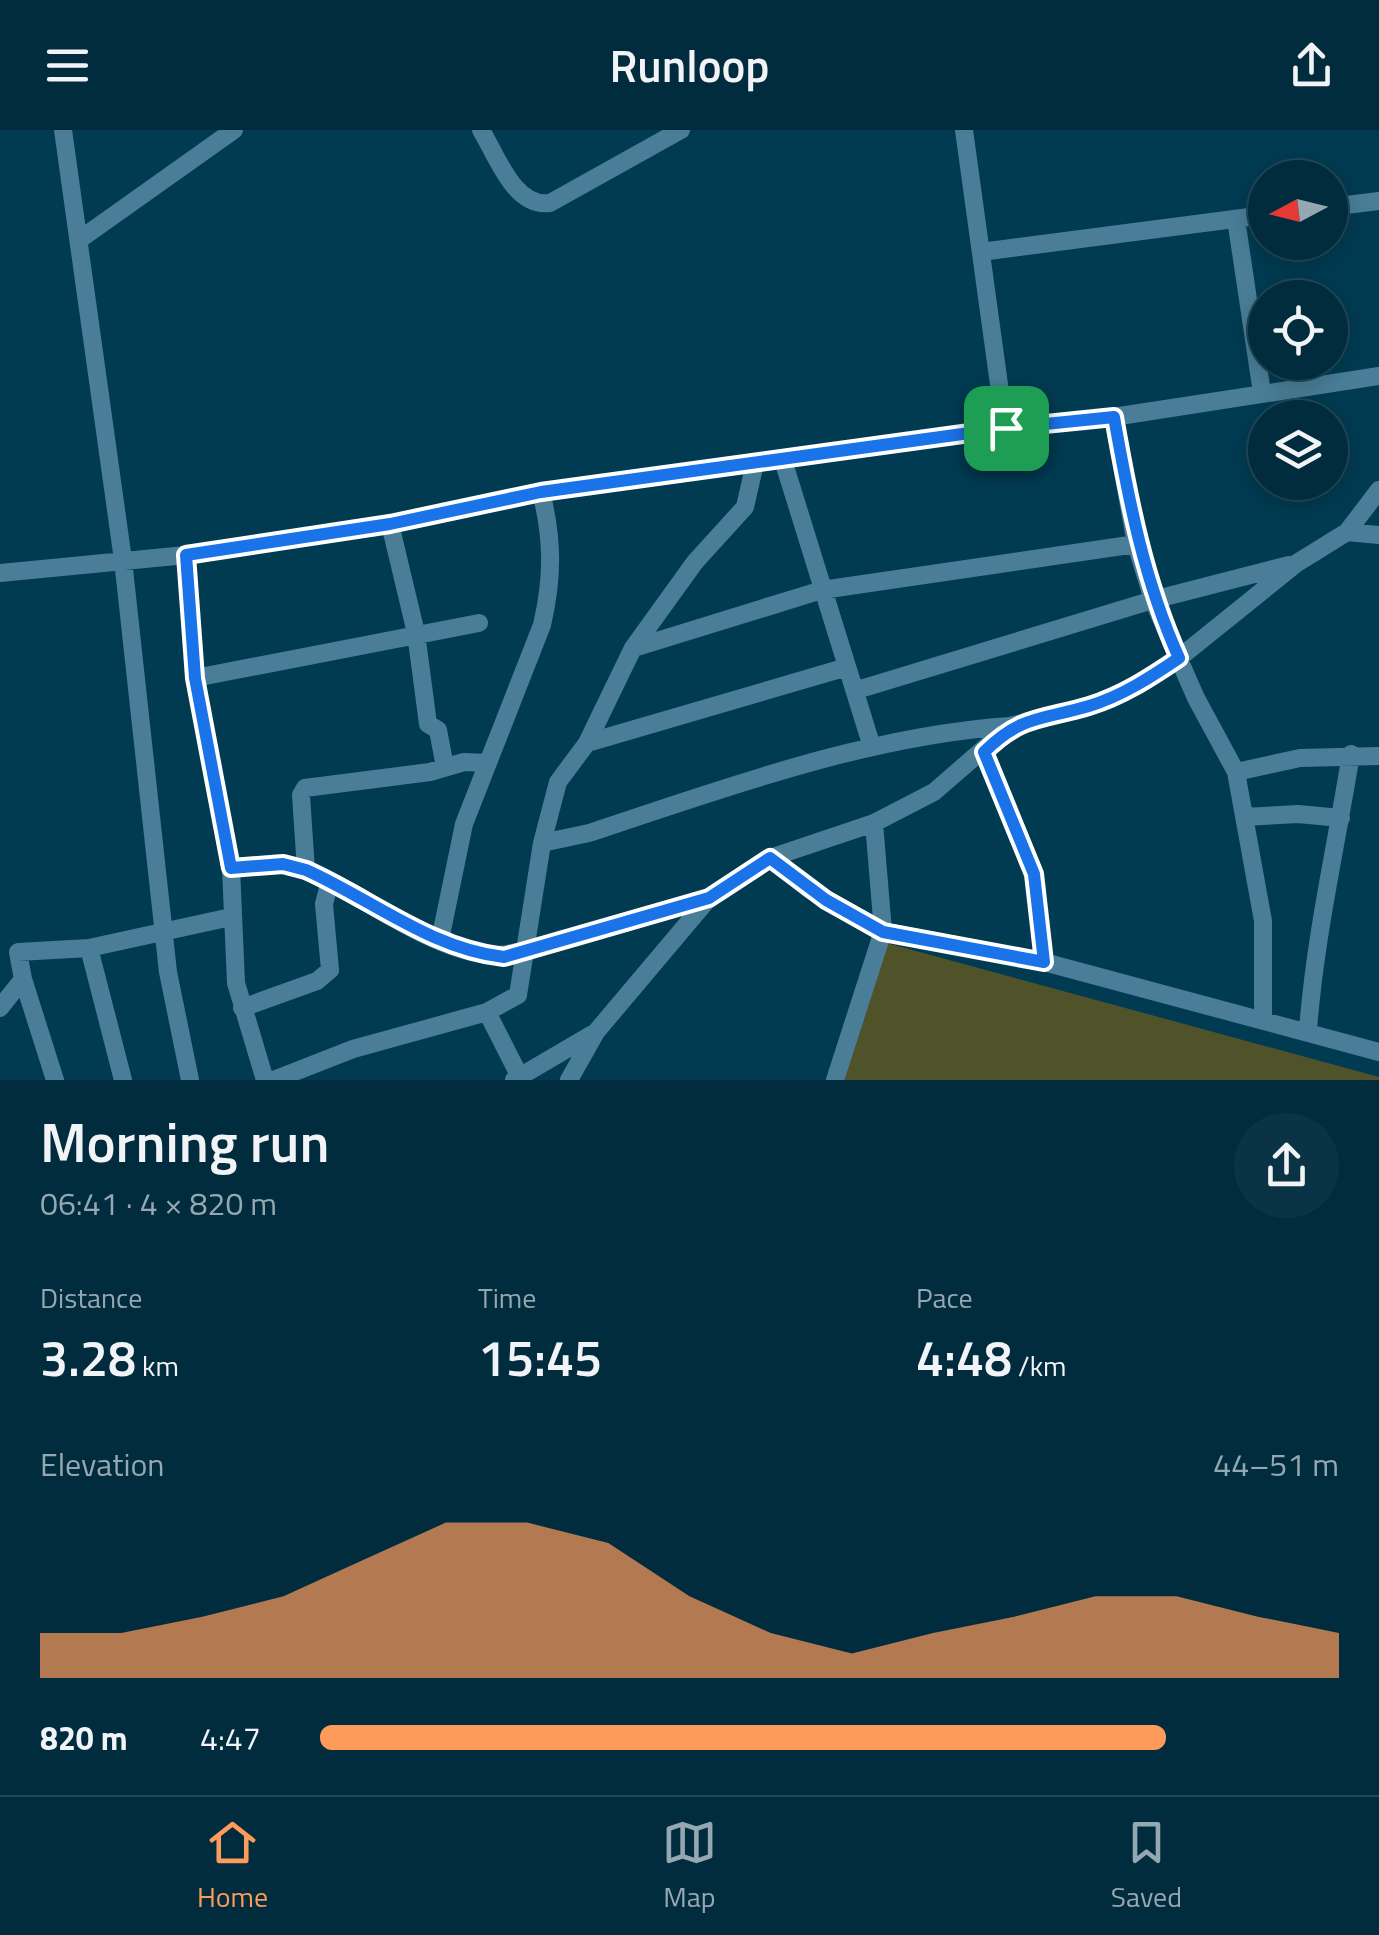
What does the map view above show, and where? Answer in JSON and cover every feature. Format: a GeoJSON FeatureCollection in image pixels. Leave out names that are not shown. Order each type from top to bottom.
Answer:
{"type":"FeatureCollection","features":[{"type":"Feature","properties":{"kind":"street"},"geometry":{"type":"LineString","coordinates":[[63,130],[123,560],[163,930],[190,1080]]}},
{"type":"Feature","properties":{"kind":"street"},"geometry":{"type":"LineString","coordinates":[[80,240],[234,130]]}},
{"type":"Feature","properties":{"kind":"street"},"geometry":{"type":"LineString","coordinates":[[481,130],[516,189],[528,202],[538,205],[550,203],[682,130]]}},
{"type":"Feature","properties":{"kind":"street"},"geometry":{"type":"LineString","coordinates":[[964,130],[1006,428]]}},
{"type":"Feature","properties":{"kind":"street"},"geometry":{"type":"LineString","coordinates":[[1348,204],[1379,200]]}},
{"type":"Feature","properties":{"kind":"street"},"geometry":{"type":"LineString","coordinates":[[981,252],[1248,217]]}},
{"type":"Feature","properties":{"kind":"street"},"geometry":{"type":"LineString","coordinates":[[1236,219],[1262,392]]}},
{"type":"Feature","properties":{"kind":"street"},"geometry":{"type":"LineString","coordinates":[[0,574],[186,555],[390,524],[541,492],[1006,428],[1114,417],[1379,376]]}},
{"type":"Feature","properties":{"kind":"street"},"geometry":{"type":"LineString","coordinates":[[1114,417],[1136,544],[1153,600],[1236,772],[1264,921],[1264,1020]]}},
{"type":"Feature","properties":{"kind":"street"},"geometry":{"type":"LineString","coordinates":[[783,460],[872,747]]}},
{"type":"Feature","properties":{"kind":"street"},"geometry":{"type":"LineString","coordinates":[[274,1080],[370,1044],[487,1012],[518,995],[542,842],[558,782],[587,743],[633,648],[695,562],[745,507],[755,463]]}},
{"type":"Feature","properties":{"kind":"street"},"geometry":{"type":"LineString","coordinates":[[542,842],[589,834],[872,747],[956,730],[1010,726],[1092,705],[1137,686],[1179,658],[1298,563],[1347,532],[1379,490]]}},
{"type":"Feature","properties":{"kind":"street"},"geometry":{"type":"LineString","coordinates":[[440,940],[464,824],[542,625],[550,591],[552,534],[541,492]]}},
{"type":"Feature","properties":{"kind":"street"},"geometry":{"type":"LineString","coordinates":[[390,524],[416,633],[428,724],[438,730],[446,767]]}},
{"type":"Feature","properties":{"kind":"street"},"geometry":{"type":"LineString","coordinates":[[1347,532],[1379,536]]}},
{"type":"Feature","properties":{"kind":"street"},"geometry":{"type":"LineString","coordinates":[[633,648],[822,590],[1136,544]]}},
{"type":"Feature","properties":{"kind":"street"},"geometry":{"type":"LineString","coordinates":[[186,555],[195,678],[231,868],[236,984],[265,1080]]}},
{"type":"Feature","properties":{"kind":"street"},"geometry":{"type":"LineString","coordinates":[[857,690],[1153,600],[1298,563]]}},
{"type":"Feature","properties":{"kind":"street"},"geometry":{"type":"LineString","coordinates":[[195,678],[479,623]]}},
{"type":"Feature","properties":{"kind":"street"},"geometry":{"type":"LineString","coordinates":[[587,743],[847,667]]}},
{"type":"Feature","properties":{"kind":"street"},"geometry":{"type":"LineString","coordinates":[[569,1080],[596,1032],[709,898],[770,858],[874,823],[934,792],[1010,726]]}},
{"type":"Feature","properties":{"kind":"street"},"geometry":{"type":"LineString","coordinates":[[984,752],[1034,874],[1044,962]]}},
{"type":"Feature","properties":{"kind":"street"},"geometry":{"type":"LineString","coordinates":[[1308,1030],[1314,946],[1351,754]]}},
{"type":"Feature","properties":{"kind":"street"},"geometry":{"type":"LineString","coordinates":[[1236,772],[1300,758],[1379,756]]}},
{"type":"Feature","properties":{"kind":"street"},"geometry":{"type":"LineString","coordinates":[[306,870],[301,795],[305,788],[488,762]]}},
{"type":"Feature","properties":{"kind":"street"},"geometry":{"type":"LineString","coordinates":[[1244,817],[1298,814],[1341,818]]}},
{"type":"Feature","properties":{"kind":"street"},"geometry":{"type":"LineString","coordinates":[[835,1080],[883,932],[874,823]]}},
{"type":"Feature","properties":{"kind":"street"},"geometry":{"type":"LineString","coordinates":[[770,858],[826,900],[883,932],[1044,962],[1379,1052]]}},
{"type":"Feature","properties":{"kind":"street"},"geometry":{"type":"LineString","coordinates":[[231,868],[283,864],[306,870],[440,940],[469,952],[504,957],[709,898]]}},
{"type":"Feature","properties":{"kind":"street"},"geometry":{"type":"LineString","coordinates":[[242,1008],[317,982],[330,970],[324,904],[330,881]]}},
{"type":"Feature","properties":{"kind":"street"},"geometry":{"type":"LineString","coordinates":[[56,1080],[9,950],[89,948],[231,917]]}},
{"type":"Feature","properties":{"kind":"street"},"geometry":{"type":"LineString","coordinates":[[89,948],[123,1080]]}},
{"type":"Feature","properties":{"kind":"street"},"geometry":{"type":"LineString","coordinates":[[0,1008],[22,979]]}},
{"type":"Feature","properties":{"kind":"street"},"geometry":{"type":"LineString","coordinates":[[487,1012],[517,1078],[596,1032]]}},
{"type":"Feature","properties":{"kind":"green space"},"geometry":{"type":"Polygon","coordinates":[[[872,939],[1379,1077],[1379,1080],[836,1080],[872,939]]]}},
{"type":"Feature","properties":{"kind":"route"},"geometry":{"type":"LineString","coordinates":[[1114,417],[1136,544],[1153,600],[1179,658],[1137,686],[1092,705],[1010,726],[984,752],[1034,874],[1042,915],[1044,962],[883,932],[810,890],[770,858],[709,898],[504,957],[469,952],[440,940],[306,870],[283,864],[231,868],[195,678],[186,555],[390,524],[541,492],[1006,428],[1114,417]]}}]}
